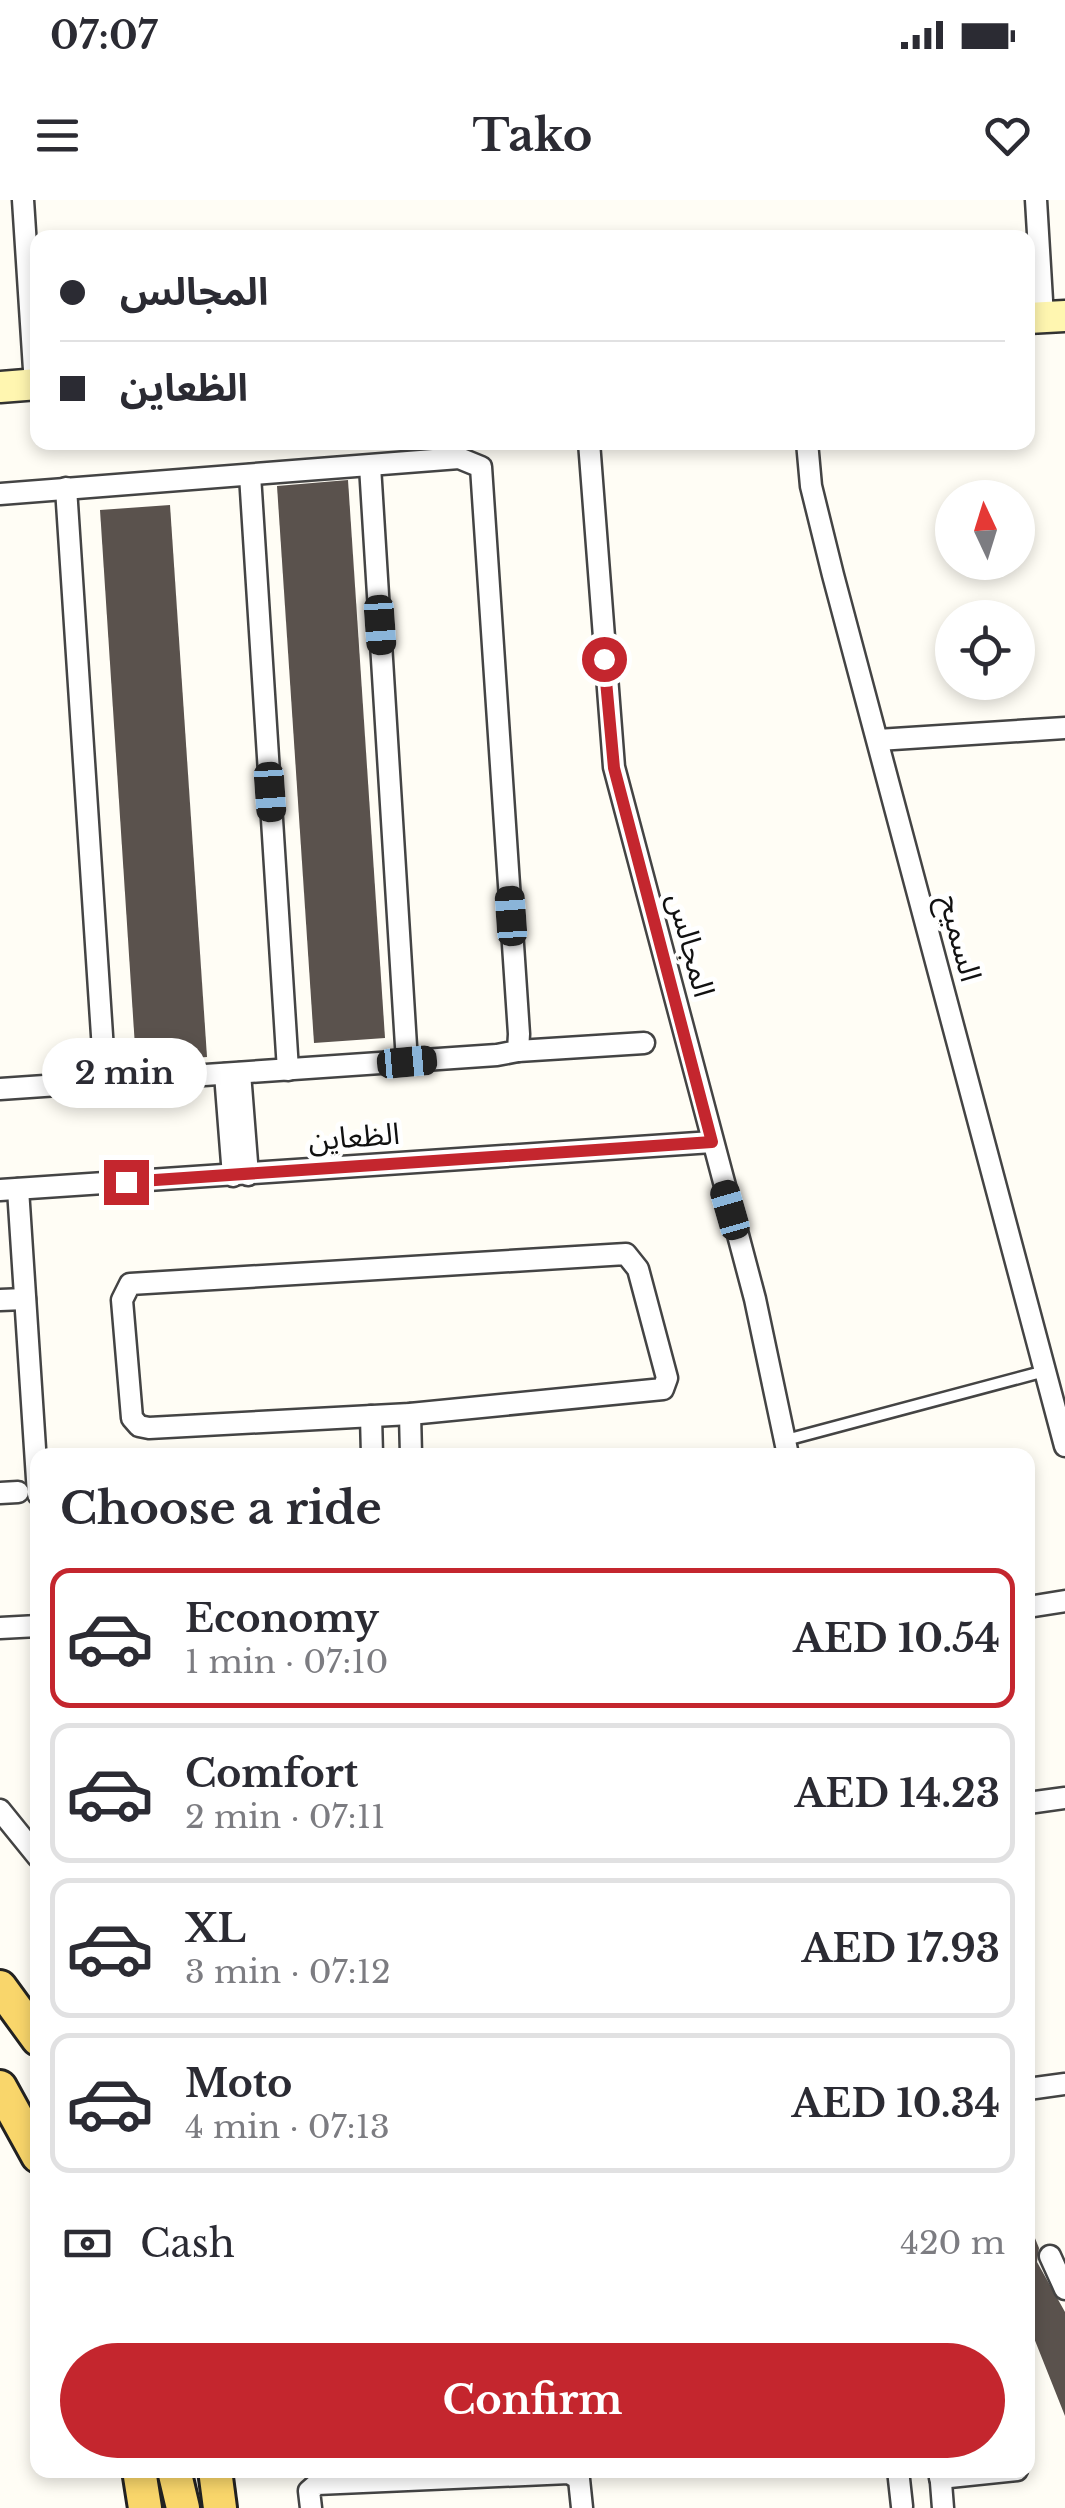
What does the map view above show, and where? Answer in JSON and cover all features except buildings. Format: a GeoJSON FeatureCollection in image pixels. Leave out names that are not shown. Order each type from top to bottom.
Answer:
{"type":"FeatureCollection","features":[{"type":"Feature","properties":{"kind":"main road"},"geometry":{"type":"LineString","coordinates":[[0,1987],[30,2027]]}},
{"type":"Feature","properties":{"kind":"main road"},"geometry":{"type":"LineString","coordinates":[[0,2087],[30,2141]]}},
{"type":"Feature","properties":{"kind":"main road"},"geometry":{"type":"LineString","coordinates":[[176,2478],[182,2508]]}},
{"type":"Feature","properties":{"kind":"street"},"geometry":{"type":"LineString","coordinates":[[23,200],[30,299]]}},
{"type":"Feature","properties":{"kind":"street"},"geometry":{"type":"LineString","coordinates":[[1036,200],[1045,317]]}},
{"type":"Feature","properties":{"kind":"street"},"geometry":{"type":"LineString","coordinates":[[0,387],[30,384]]}},
{"type":"Feature","properties":{"kind":"street","name":"المجالس"},"geometry":{"type":"LineString","coordinates":[[589,450],[614,768],[762,1326],[787,1448]]}},
{"type":"Feature","properties":{"kind":"street","name":"السميح"},"geometry":{"type":"LineString","coordinates":[[809,450],[816,511],[1053,1382],[1065,1446]]}},
{"type":"Feature","properties":{"kind":"street"},"geometry":{"type":"LineString","coordinates":[[0,494],[459,458],[481,466],[518,1052]]}},
{"type":"Feature","properties":{"kind":"street"},"geometry":{"type":"LineString","coordinates":[[370,466],[407,1062]]}},
{"type":"Feature","properties":{"kind":"street"},"geometry":{"type":"LineString","coordinates":[[250,475],[288,1070]]}},
{"type":"Feature","properties":{"kind":"street"},"geometry":{"type":"LineString","coordinates":[[66,488],[106,1082]]}},
{"type":"Feature","properties":{"kind":"street"},"geometry":{"type":"LineString","coordinates":[[878,740],[1065,728]]}},
{"type":"Feature","properties":{"kind":"street"},"geometry":{"type":"LineString","coordinates":[[0,1089],[644,1043]]}},
{"type":"Feature","properties":{"kind":"street"},"geometry":{"type":"LineString","coordinates":[[233,1073],[241,1175]]}},
{"type":"Feature","properties":{"kind":"street","name":"الظعاين"},"geometry":{"type":"LineString","coordinates":[[9,1190],[712,1142]]}},
{"type":"Feature","properties":{"kind":"street"},"geometry":{"type":"LineString","coordinates":[[9,1190],[24,1291],[18,1493]]}},
{"type":"Feature","properties":{"kind":"street"},"geometry":{"type":"LineString","coordinates":[[600,1254],[626,1254],[636,1262],[666,1378],[664,1389],[371,1416],[139,1426],[132,1418],[124,1288],[136,1283],[600,1254]]}},
{"type":"Feature","properties":{"kind":"street"},"geometry":{"type":"LineString","coordinates":[[0,1286],[24,1291]]}},
{"type":"Feature","properties":{"kind":"street"},"geometry":{"type":"LineString","coordinates":[[0,1300],[24,1291]]}},
{"type":"Feature","properties":{"kind":"street"},"geometry":{"type":"LineString","coordinates":[[410,1414],[411,1448]]}},
{"type":"Feature","properties":{"kind":"street"},"geometry":{"type":"LineString","coordinates":[[371,1416],[372,1448]]}},
{"type":"Feature","properties":{"kind":"street"},"geometry":{"type":"LineString","coordinates":[[1035,1606],[1065,1600]]}},
{"type":"Feature","properties":{"kind":"street"},"geometry":{"type":"LineString","coordinates":[[0,1628],[30,1626]]}},
{"type":"Feature","properties":{"kind":"street"},"geometry":{"type":"LineString","coordinates":[[1035,1802],[1065,1798]]}},
{"type":"Feature","properties":{"kind":"street"},"geometry":{"type":"LineString","coordinates":[[0,1810],[30,1847]]}},
{"type":"Feature","properties":{"kind":"street"},"geometry":{"type":"LineString","coordinates":[[1035,2088],[1065,2084]]}},
{"type":"Feature","properties":{"kind":"street"},"geometry":{"type":"LineString","coordinates":[[1050,2256],[1065,2289]]}},
{"type":"Feature","properties":{"kind":"street"},"geometry":{"type":"LineString","coordinates":[[311,2508],[312,2486],[379,2478]]}},
{"type":"Feature","properties":{"kind":"street"},"geometry":{"type":"LineString","coordinates":[[579,2478],[582,2508]]}},
{"type":"Feature","properties":{"kind":"street"},"geometry":{"type":"LineString","coordinates":[[899,2478],[902,2508]]}},
{"type":"Feature","properties":{"kind":"street"},"geometry":{"type":"LineString","coordinates":[[940,2478],[943,2508]]}},
{"type":"Feature","properties":{"kind":"lane"},"geometry":{"type":"LineString","coordinates":[[787,1448],[1053,1382]]}},
{"type":"Feature","properties":{"kind":"route"},"geometry":{"type":"LineString","coordinates":[[126,1182],[712,1142],[614,768],[604,659]]}}]}
